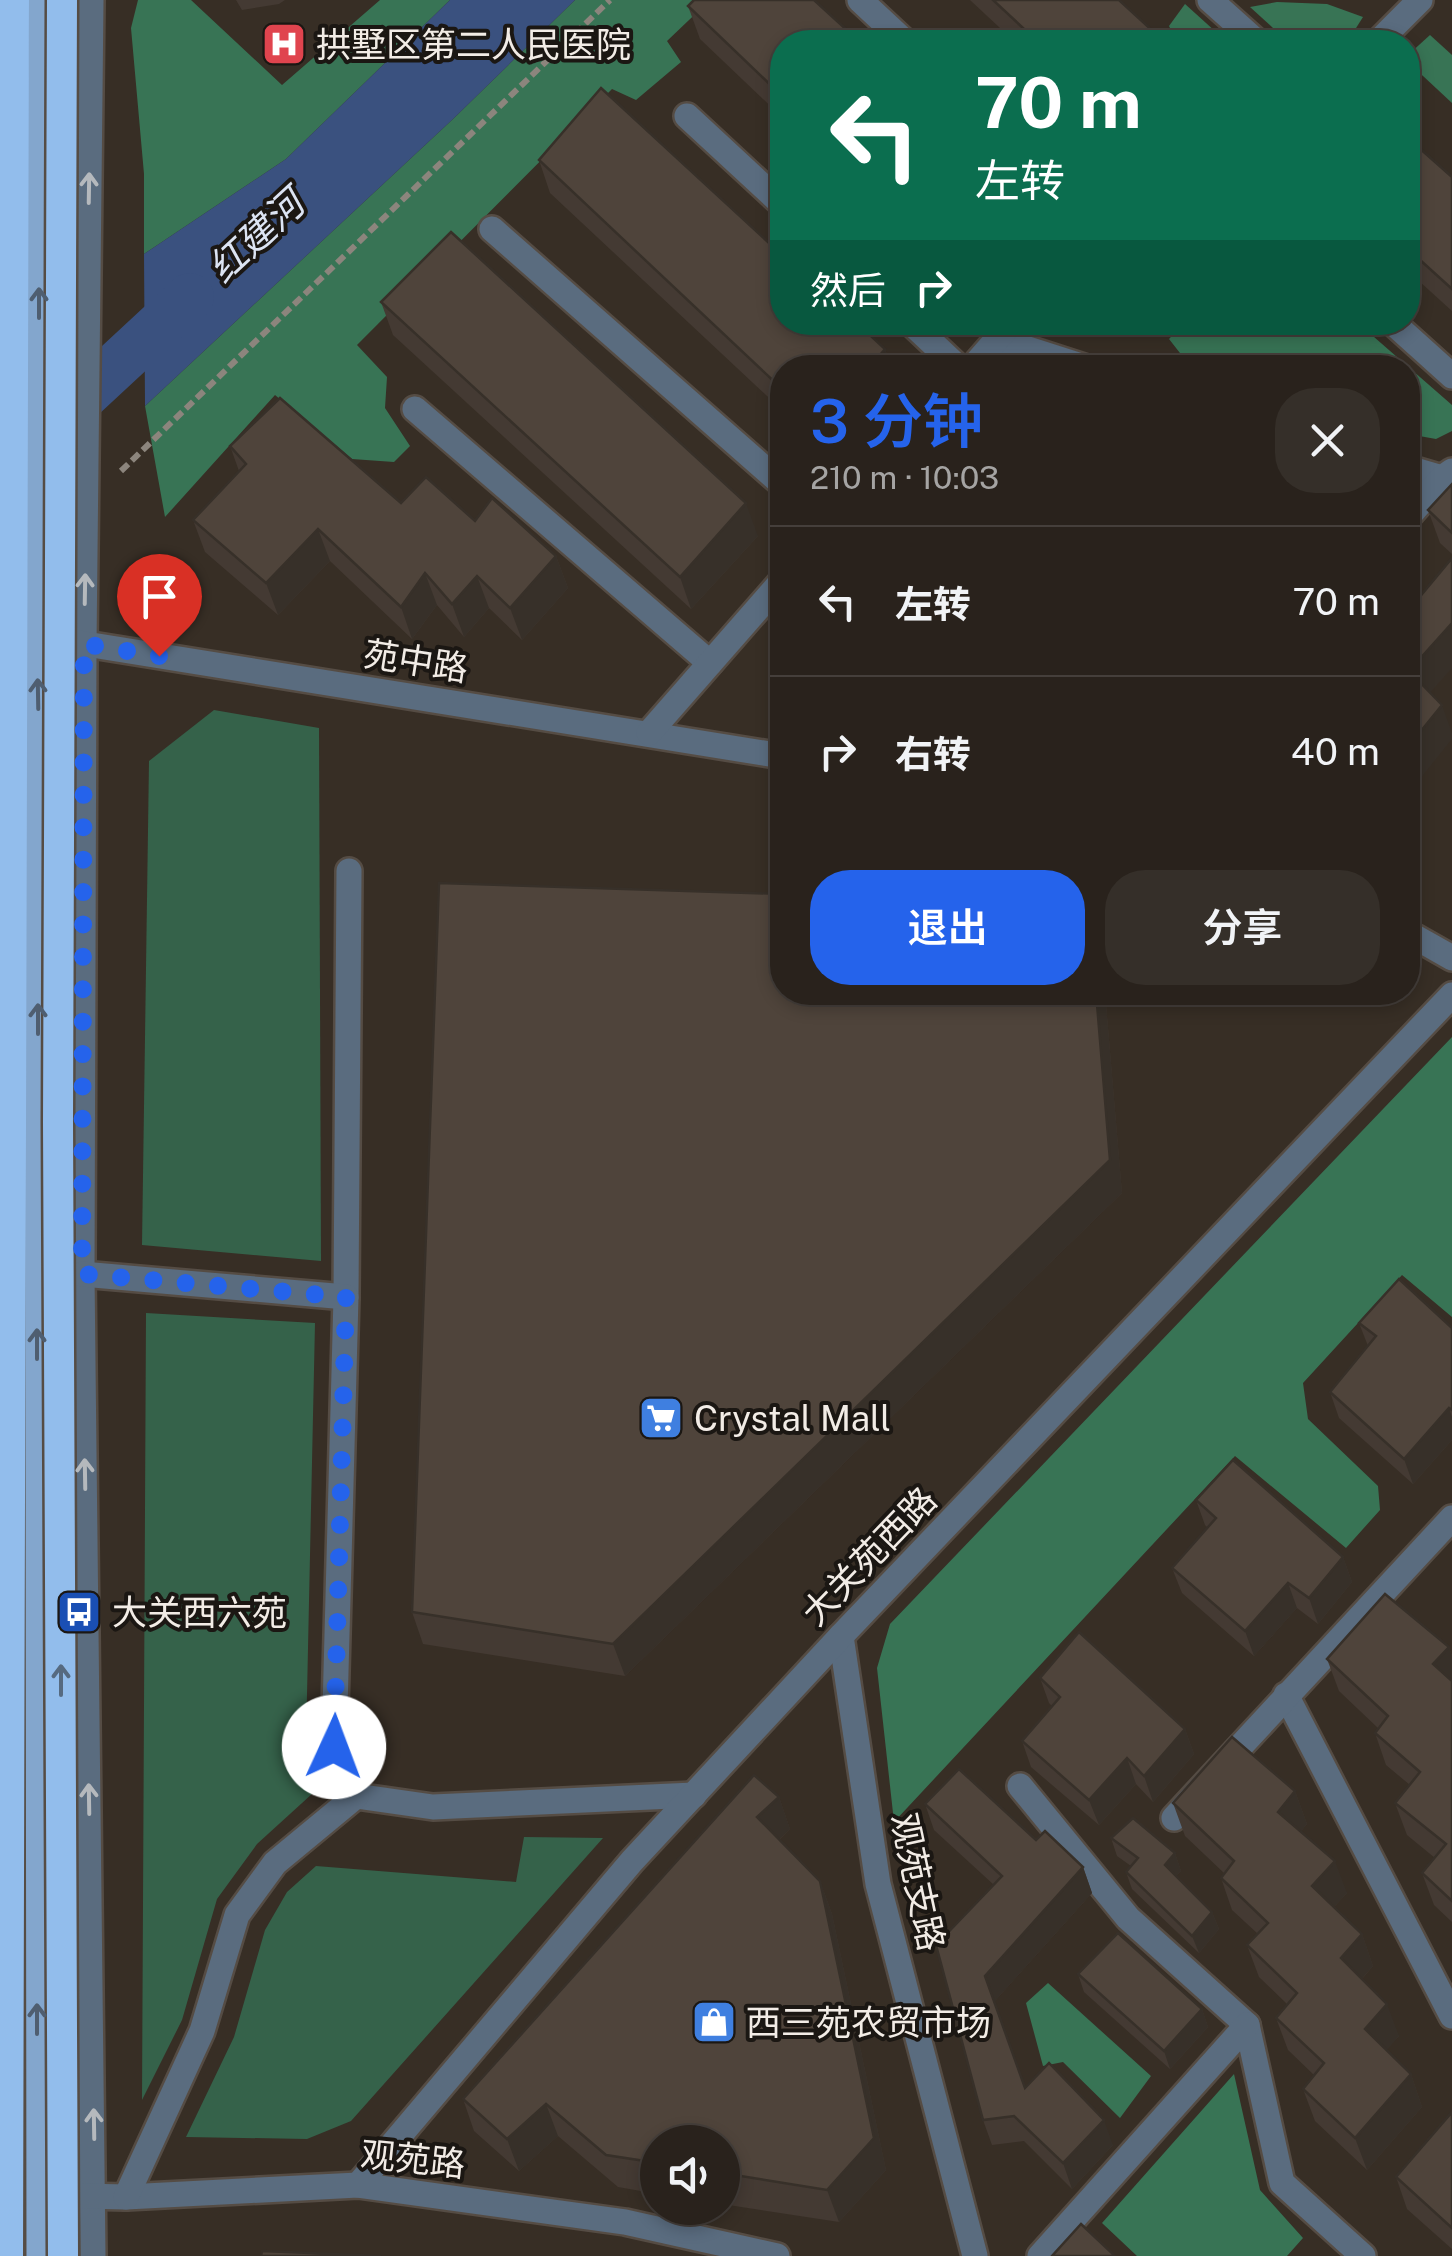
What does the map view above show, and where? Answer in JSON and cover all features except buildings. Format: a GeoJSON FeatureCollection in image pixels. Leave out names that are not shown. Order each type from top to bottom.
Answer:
{"type":"FeatureCollection","features":[{"type":"Feature","properties":{"kind":"highway"},"geometry":{"type":"LineString","coordinates":[[8,2256],[14,0]]}},
{"type":"Feature","properties":{"kind":"highway"},"geometry":{"type":"LineString","coordinates":[[62,0],[58,1161],[63,2256]]}},
{"type":"Feature","properties":{"kind":"main road"},"geometry":{"type":"LineString","coordinates":[[38,2256],[37,636],[41,0]]}},
{"type":"Feature","properties":{"kind":"street"},"geometry":{"type":"LineString","coordinates":[[91,0],[82,1274],[93,2256]]}},
{"type":"Feature","properties":{"kind":"street"},"geometry":{"type":"LineString","coordinates":[[860,0],[893,30]]}},
{"type":"Feature","properties":{"kind":"street"},"geometry":{"type":"LineString","coordinates":[[1210,0],[1244,30]]}},
{"type":"Feature","properties":{"kind":"street"},"geometry":{"type":"LineString","coordinates":[[1390,30],[1420,0]]}},
{"type":"Feature","properties":{"kind":"street"},"geometry":{"type":"LineString","coordinates":[[686,116],[770,193]]}},
{"type":"Feature","properties":{"kind":"street"},"geometry":{"type":"LineString","coordinates":[[492,229],[770,473]]}},
{"type":"Feature","properties":{"kind":"street"},"geometry":{"type":"LineString","coordinates":[[924,335],[945,355]]}},
{"type":"Feature","properties":{"kind":"street"},"geometry":{"type":"LineString","coordinates":[[983,355],[1001,335]]}},
{"type":"Feature","properties":{"kind":"street"},"geometry":{"type":"LineString","coordinates":[[1013,335],[1058,355]]}},
{"type":"Feature","properties":{"kind":"street"},"geometry":{"type":"LineString","coordinates":[[1406,335],[1452,376]]}},
{"type":"Feature","properties":{"kind":"street"},"geometry":{"type":"LineString","coordinates":[[415,409],[710,662]]}},
{"type":"Feature","properties":{"kind":"street"},"geometry":{"type":"LineString","coordinates":[[1420,470],[1447,475]]}},
{"type":"Feature","properties":{"kind":"street"},"geometry":{"type":"LineString","coordinates":[[1420,505],[1447,475]]}},
{"type":"Feature","properties":{"kind":"street"},"geometry":{"type":"LineString","coordinates":[[649,732],[770,594]]}},
{"type":"Feature","properties":{"kind":"street","name":"苑中路"},"geometry":{"type":"LineString","coordinates":[[37,636],[770,754]]}},
{"type":"Feature","properties":{"kind":"street"},"geometry":{"type":"LineString","coordinates":[[349,871],[346,1297],[334,1747],[356,1796]]}},
{"type":"Feature","properties":{"kind":"street"},"geometry":{"type":"LineString","coordinates":[[1420,940],[1452,958]]}},
{"type":"Feature","properties":{"kind":"street","name":"大关苑西路"},"geometry":{"type":"LineString","coordinates":[[358,2185],[632,1861],[840,1636],[1452,994]]}},
{"type":"Feature","properties":{"kind":"street"},"geometry":{"type":"LineString","coordinates":[[82,1274],[346,1297]]}},
{"type":"Feature","properties":{"kind":"street"},"geometry":{"type":"LineString","coordinates":[[1174,1818],[1450,1524]]}},
{"type":"Feature","properties":{"kind":"street","name":"观苑支路"},"geometry":{"type":"LineString","coordinates":[[840,1636],[878,1884],[975,2256]]}},
{"type":"Feature","properties":{"kind":"street"},"geometry":{"type":"LineString","coordinates":[[1286,1696],[1452,2016]]}},
{"type":"Feature","properties":{"kind":"street"},"geometry":{"type":"LineString","coordinates":[[1020,1786],[1128,1918],[1248,2025],[1282,2183],[1334,2247],[1363,2256]]}},
{"type":"Feature","properties":{"kind":"street"},"geometry":{"type":"LineString","coordinates":[[126,2197],[202,2031],[236,1915],[275,1863],[356,1796],[433,1807],[694,1796]]}},
{"type":"Feature","properties":{"kind":"street"},"geometry":{"type":"LineString","coordinates":[[1040,2256],[1248,2025]]}},
{"type":"Feature","properties":{"kind":"street","name":"观苑路"},"geometry":{"type":"LineString","coordinates":[[37,2195],[126,2197],[358,2185],[625,2222],[777,2256]]}},
{"type":"Feature","properties":{"kind":"path"},"geometry":{"type":"LineString","coordinates":[[86,506],[610,0]]}},
{"type":"Feature","properties":{"kind":"green space"},"geometry":{"type":"Polygon","coordinates":[[[138,0],[191,0],[282,85],[380,0],[450,0],[286,159],[144,254],[144,174],[131,28],[138,0]]]}},
{"type":"Feature","properties":{"kind":"green space"},"geometry":{"type":"Polygon","coordinates":[[[575,0],[710,0],[667,41],[681,62],[636,100],[612,89],[357,345],[387,377],[385,408],[410,446],[394,462],[352,459],[275,395],[165,517],[145,406],[575,0]]]}},
{"type":"Feature","properties":{"kind":"green space"},"geometry":{"type":"Polygon","coordinates":[[[1277,2],[1327,4],[1363,17],[1355,30],[1275,30],[1250,7],[1277,2]]]}},
{"type":"Feature","properties":{"kind":"green space"},"geometry":{"type":"Polygon","coordinates":[[[1185,4],[1214,30],[1171,30],[1169,26],[1185,4]]]}},
{"type":"Feature","properties":{"kind":"green space"},"geometry":{"type":"Polygon","coordinates":[[[1430,35],[1452,55],[1452,103],[1420,73],[1420,44],[1430,35]]]}},
{"type":"Feature","properties":{"kind":"green space"},"geometry":{"type":"Polygon","coordinates":[[[1173,335],[1372,335],[1395,355],[1182,355],[1169,339],[1173,335]]]}},
{"type":"Feature","properties":{"kind":"green space"},"geometry":{"type":"Polygon","coordinates":[[[1420,377],[1452,405],[1452,431],[1436,439],[1420,436],[1420,377]]]}},
{"type":"Feature","properties":{"kind":"green space"},"geometry":{"type":"Polygon","coordinates":[[[214,710],[319,728],[321,1261],[142,1245],[149,761],[214,710]]]}},
{"type":"Feature","properties":{"kind":"green space"},"geometry":{"type":"Polygon","coordinates":[[[1452,1037],[1452,1317],[1402,1275],[1303,1383],[1308,1419],[1378,1486],[1380,1510],[1346,1548],[1235,1456],[894,1822],[877,1668],[890,1624],[1452,1037]]]}},
{"type":"Feature","properties":{"kind":"green space"},"geometry":{"type":"Polygon","coordinates":[[[146,1313],[315,1323],[306,1741],[324,1783],[257,1844],[217,1899],[182,2020],[142,2100],[146,1313]]]}},
{"type":"Feature","properties":{"kind":"green space"},"geometry":{"type":"Polygon","coordinates":[[[524,1837],[603,1838],[351,2121],[307,2139],[186,2137],[234,2037],[265,1930],[287,1892],[316,1866],[516,1882],[524,1837]]]}},
{"type":"Feature","properties":{"kind":"green space"},"geometry":{"type":"Polygon","coordinates":[[[1048,1983],[1151,2076],[1120,2118],[1063,2062],[1043,2066],[1026,2003],[1048,1983]]]}},
{"type":"Feature","properties":{"kind":"green space"},"geometry":{"type":"Polygon","coordinates":[[[1234,2074],[1260,2190],[1303,2238],[1287,2256],[1137,2256],[1102,2223],[1234,2074]]]}},
{"type":"Feature","properties":{"kind":"water"},"geometry":{"type":"Polygon","coordinates":[[[450,0],[575,0],[145,406],[144,254],[286,159],[450,0]]]}},
{"type":"Feature","properties":{"kind":"waterway","name":"红建河"},"geometry":{"type":"LineString","coordinates":[[52,425],[190,297]]}},
{"type":"Feature","properties":{"kind":"place","name":"拱墅区第二人民医院"},"geometry":{"type":"Point","coordinates":[284,44]}},
{"type":"Feature","properties":{"kind":"place","name":"Crystal Mall"},"geometry":{"type":"Point","coordinates":[661,1418]}},
{"type":"Feature","properties":{"kind":"place","name":"大关西六苑"},"geometry":{"type":"Point","coordinates":[79,1612]}},
{"type":"Feature","properties":{"kind":"place","name":"西三苑农贸市场"},"geometry":{"type":"Point","coordinates":[714,2022]}},
{"type":"Feature","properties":{"kind":"route"},"geometry":{"type":"LineString","coordinates":[[159,656],[84,644],[82,1274],[346,1297],[334,1747]]}}]}
